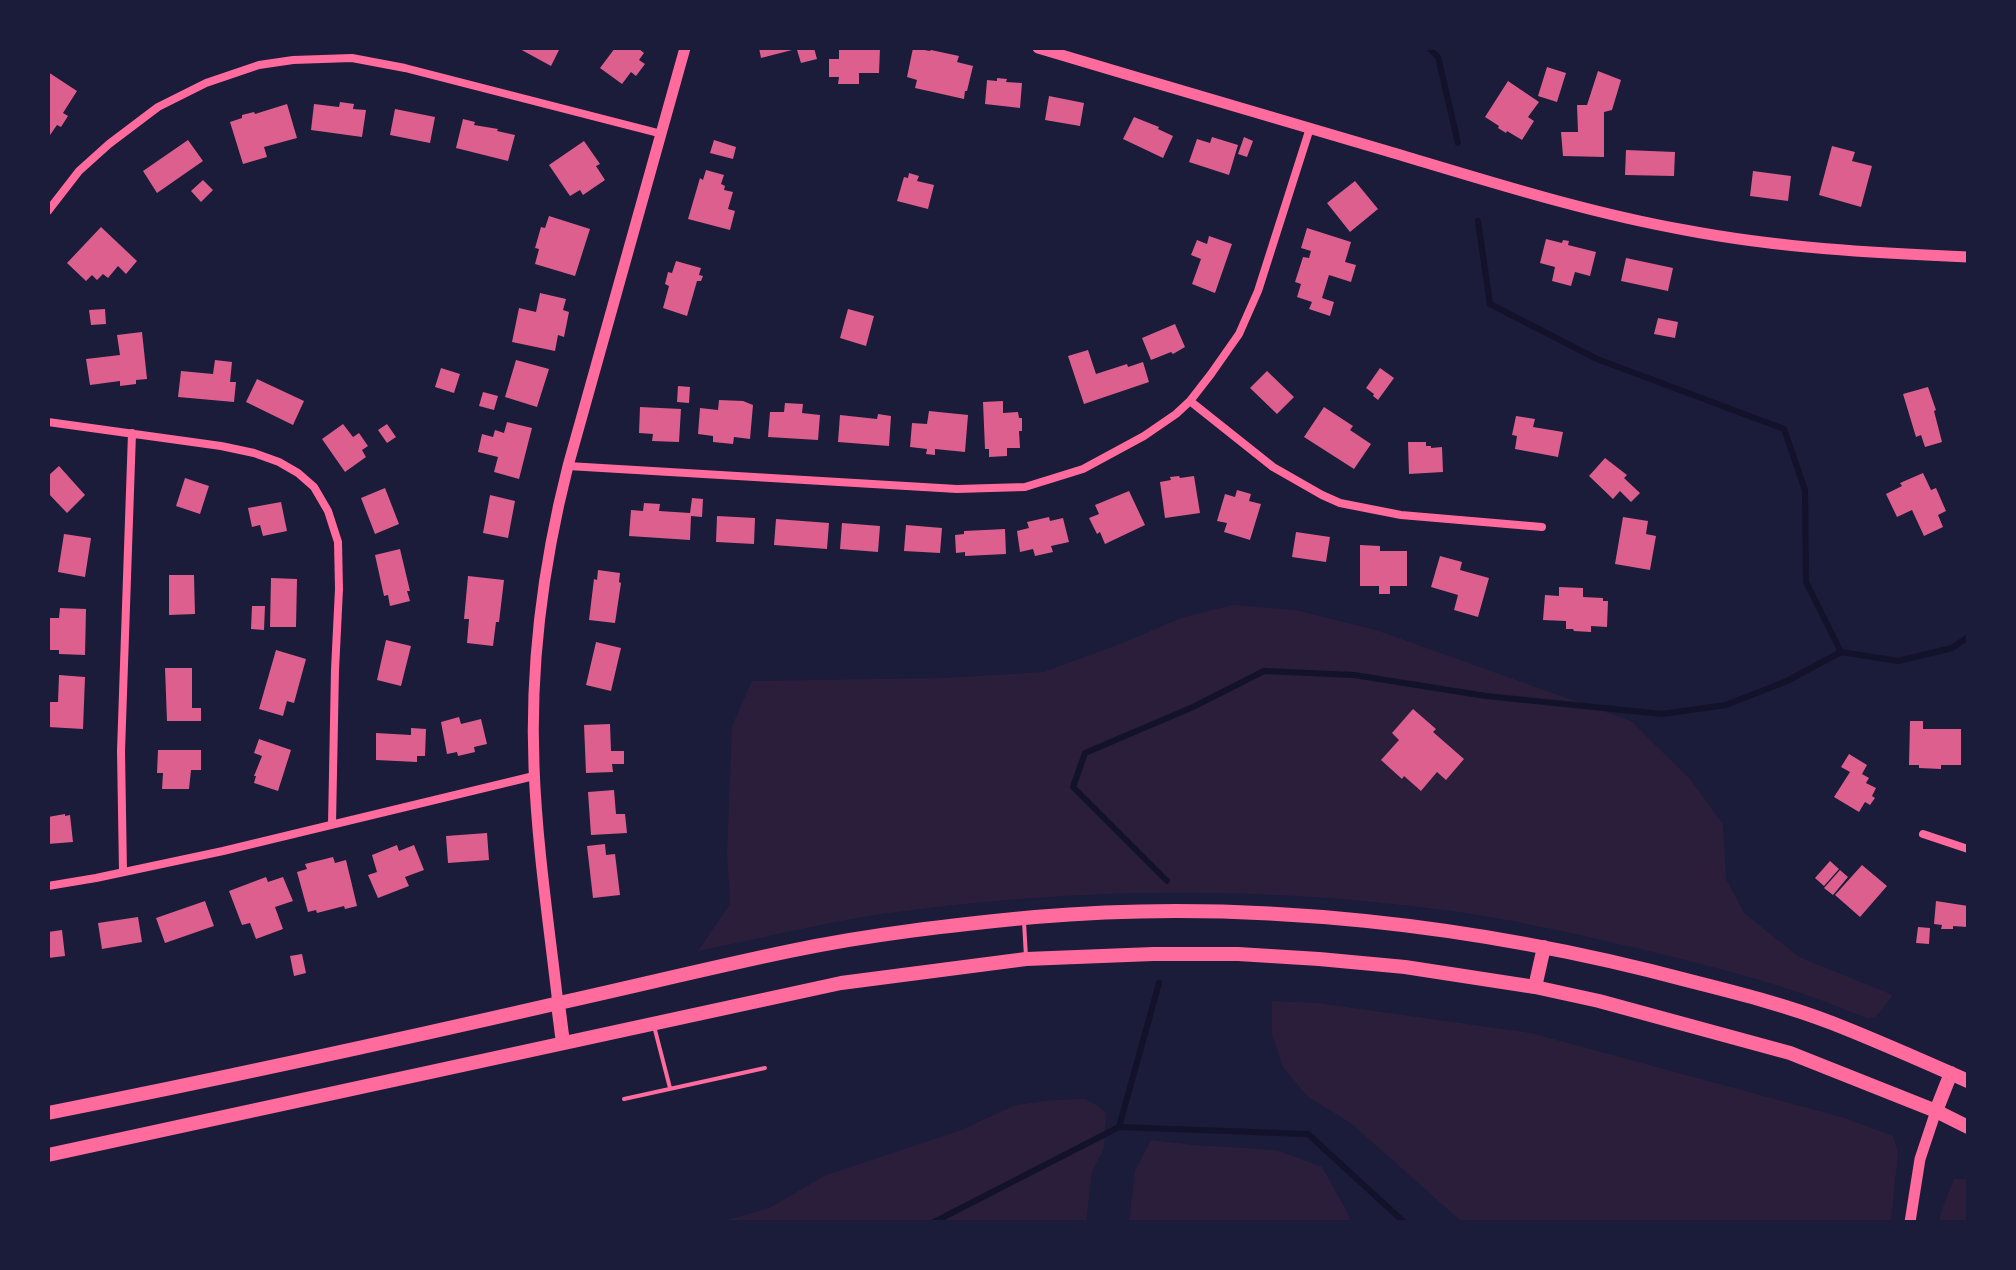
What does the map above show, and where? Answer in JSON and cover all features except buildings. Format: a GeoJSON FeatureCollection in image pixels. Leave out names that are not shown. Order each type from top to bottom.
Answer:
{"type":"FeatureCollection","features":[{"type":"Feature","properties":{"kind":"highway"},"geometry":{"type":"LineString","coordinates":[[48,1113],[794,950],[910,931],[1023,918],[1117,912],[1325,917],[1476,935],[1544,947],[1720,989],[1828,1022],[1968,1081]]}},
{"type":"Feature","properties":{"kind":"highway"},"geometry":{"type":"LineString","coordinates":[[1535,987],[1544,947]]}},
{"type":"Feature","properties":{"kind":"highway"},"geometry":{"type":"LineString","coordinates":[[48,1155],[841,983],[1026,959],[1153,954],[1238,954],[1405,967],[1535,987],[1599,1001],[1790,1053],[1936,1111],[1968,1127]]}},
{"type":"Feature","properties":{"kind":"highway"},"geometry":{"type":"LineString","coordinates":[[558,1004],[563,1043]]}},
{"type":"Feature","properties":{"kind":"highway"},"geometry":{"type":"LineString","coordinates":[[1936,1111],[1951,1073]]}},
{"type":"Feature","properties":{"kind":"street"},"geometry":{"type":"LineString","coordinates":[[558,1004],[534,776],[542,596],[568,466],[685,48]]}},
{"type":"Feature","properties":{"kind":"street"},"geometry":{"type":"LineString","coordinates":[[1038,48],[1505,187],[1618,217],[1683,230],[1822,249],[1968,257]]}},
{"type":"Feature","properties":{"kind":"street"},"geometry":{"type":"LineString","coordinates":[[48,211],[79,171],[158,107],[206,83],[259,65],[293,60],[352,58],[405,68],[662,134]]}},
{"type":"Feature","properties":{"kind":"street"},"geometry":{"type":"LineString","coordinates":[[568,466],[957,489],[1025,487],[1083,469],[1144,436],[1176,414],[1190,401],[1239,334],[1258,291],[1310,128]]}},
{"type":"Feature","properties":{"kind":"street"},"geometry":{"type":"LineString","coordinates":[[1190,401],[1273,467],[1340,503],[1401,515],[1542,527]]}},
{"type":"Feature","properties":{"kind":"street"},"geometry":{"type":"LineString","coordinates":[[48,422],[254,453],[279,462],[314,487],[328,511],[338,542],[332,824]]}},
{"type":"Feature","properties":{"kind":"street"},"geometry":{"type":"LineString","coordinates":[[123,872],[121,751],[132,433]]}},
{"type":"Feature","properties":{"kind":"street"},"geometry":{"type":"LineString","coordinates":[[48,886],[223,851],[534,776]]}},
{"type":"Feature","properties":{"kind":"street"},"geometry":{"type":"LineString","coordinates":[[1923,834],[1968,849]]}},
{"type":"Feature","properties":{"kind":"street"},"geometry":{"type":"LineString","coordinates":[[1910,1222],[1920,1159],[1936,1111]]}},
{"type":"Feature","properties":{"kind":"lane"},"geometry":{"type":"LineString","coordinates":[[1023,918],[1026,959]]}},
{"type":"Feature","properties":{"kind":"lane"},"geometry":{"type":"LineString","coordinates":[[654,1024],[671,1088]]}},
{"type":"Feature","properties":{"kind":"lane"},"geometry":{"type":"LineString","coordinates":[[624,1099],[765,1068]]}},
{"type":"Feature","properties":{"kind":"shaded area"},"geometry":{"type":"Polygon","coordinates":[[[1232,605],[1295,610],[1379,631],[1631,721],[1689,778],[1723,824],[1726,879],[1744,913],[1799,957],[1893,995],[1876,1017],[1868,1019],[1811,996],[1752,978],[1534,925],[1461,912],[1367,901],[1228,893],[1089,895],[951,905],[813,926],[698,951],[730,904],[727,853],[732,726],[752,681],[943,678],[1044,672],[1181,618],[1232,605]]]}},
{"type":"Feature","properties":{"kind":"shaded area"},"geometry":{"type":"Polygon","coordinates":[[[1272,1001],[1318,1003],[1531,1033],[1845,1118],[1893,1136],[1898,1152],[1891,1222],[1462,1222],[1352,1124],[1307,1096],[1283,1067],[1272,1034],[1272,1001]]]}},
{"type":"Feature","properties":{"kind":"shaded area"},"geometry":{"type":"Polygon","coordinates":[[[1085,1099],[1106,1113],[1104,1148],[1092,1172],[1086,1222],[711,1222],[769,1208],[824,1176],[961,1130],[1016,1105],[1085,1099]]]}},
{"type":"Feature","properties":{"kind":"shaded area"},"geometry":{"type":"Polygon","coordinates":[[[1151,1140],[1277,1150],[1322,1167],[1351,1222],[1129,1222],[1135,1171],[1151,1140]]]}},
{"type":"Feature","properties":{"kind":"shaded area"},"geometry":{"type":"Polygon","coordinates":[[[1954,1179],[1968,1179],[1968,1222],[1939,1222],[1942,1209],[1954,1179]]]}},
{"type":"Feature","properties":{"kind":"waterway"},"geometry":{"type":"LineString","coordinates":[[1429,48],[1438,57],[1458,143]]}},
{"type":"Feature","properties":{"kind":"waterway"},"geometry":{"type":"LineString","coordinates":[[1478,221],[1490,304],[1597,359],[1784,429],[1805,490],[1806,582],[1841,652]]}},
{"type":"Feature","properties":{"kind":"waterway"},"geometry":{"type":"LineString","coordinates":[[1167,881],[1073,787],[1085,753],[1193,707],[1264,671],[1354,675],[1486,696],[1662,714],[1726,705],[1787,681],[1841,652],[1898,661],[1952,648],[1968,637]]}},
{"type":"Feature","properties":{"kind":"waterway"},"geometry":{"type":"LineString","coordinates":[[1119,1127],[1159,983]]}},
{"type":"Feature","properties":{"kind":"waterway"},"geometry":{"type":"LineString","coordinates":[[934,1222],[1119,1127],[1308,1134],[1404,1222]]}}]}
